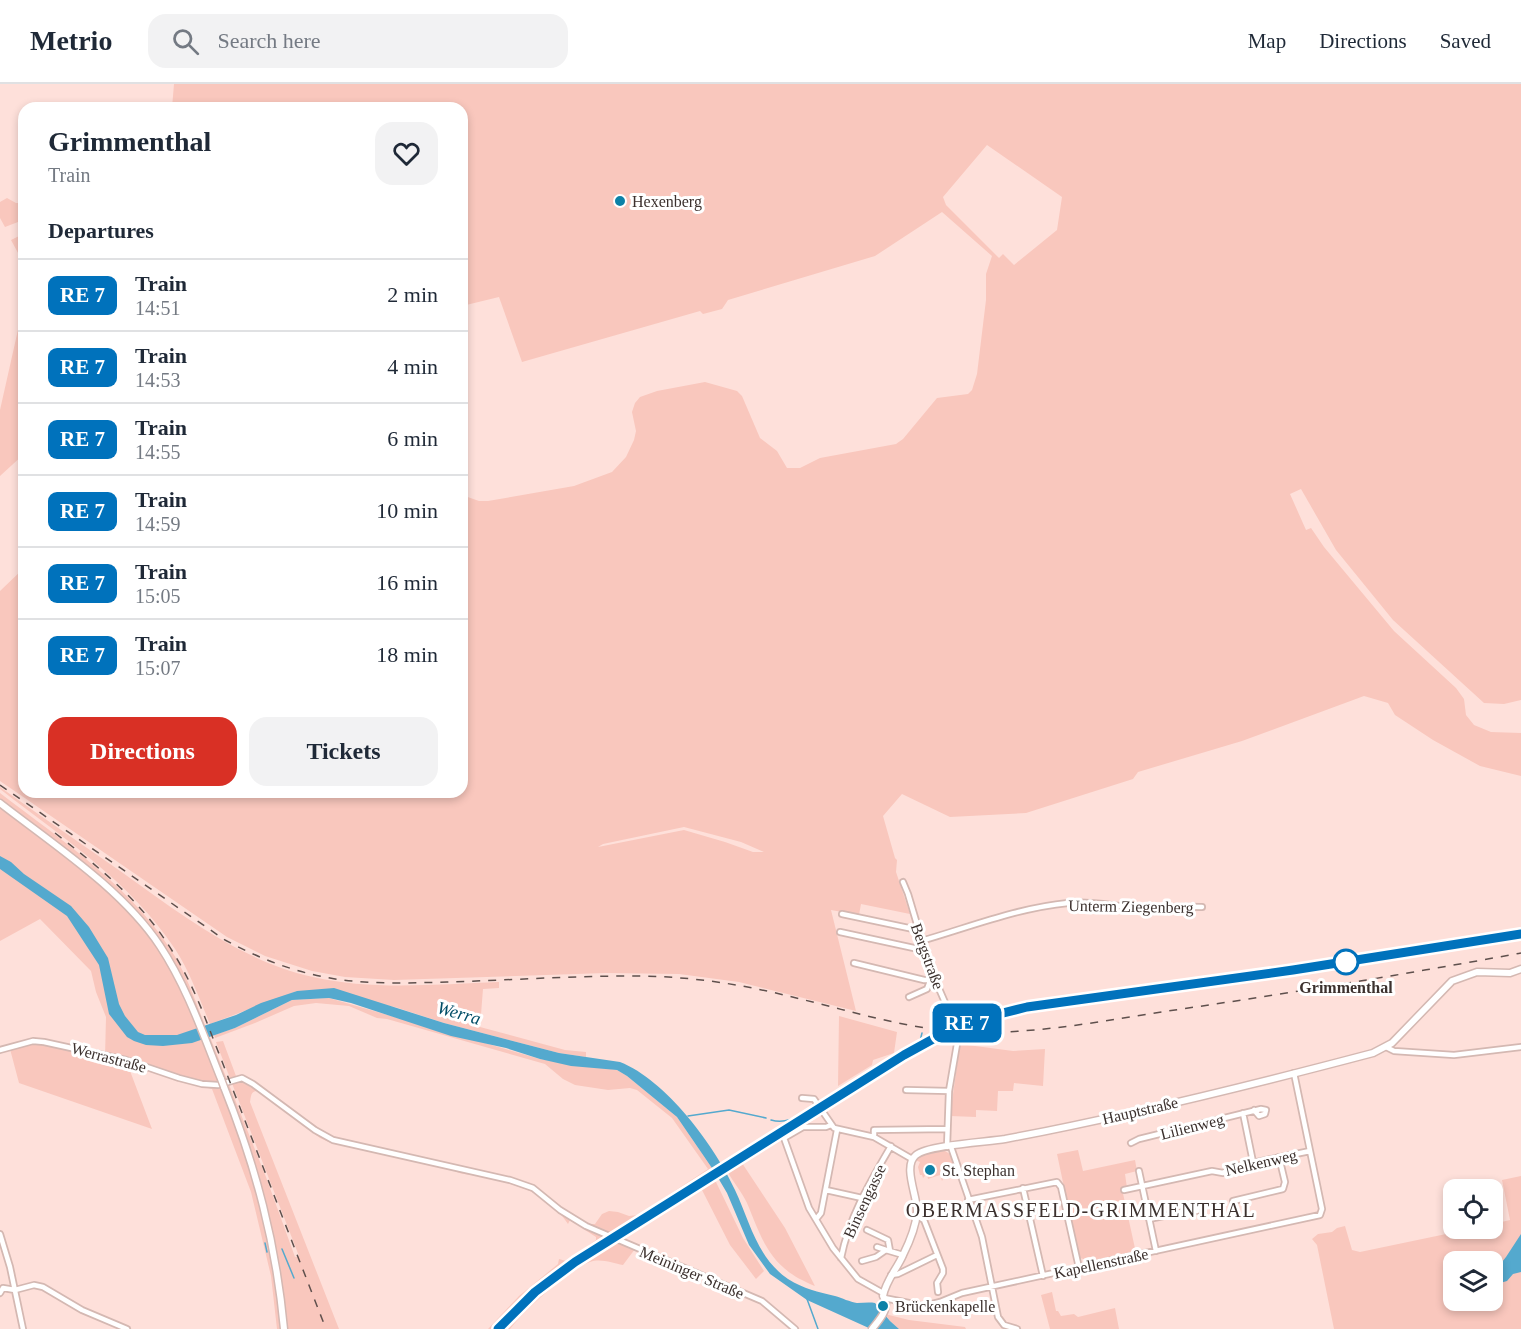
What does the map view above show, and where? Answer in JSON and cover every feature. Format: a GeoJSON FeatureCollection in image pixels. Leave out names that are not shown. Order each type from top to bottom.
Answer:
{"type":"FeatureCollection","features":[{"type":"Feature","properties":{"kind":"main road"},"geometry":{"type":"LineString","coordinates":[[0,803],[97,879],[133,913],[159,945],[172,966],[195,1014],[249,1152],[266,1211],[277,1269],[284,1329]]}},
{"type":"Feature","properties":{"kind":"main road","name":"Hauptstraße"},"geometry":{"type":"LineString","coordinates":[[912,1159],[916,1154],[924,1151],[1002,1139],[1109,1118],[1373,1053],[1386,1047],[1399,1036],[1452,981],[1477,972],[1510,973],[1521,969]]}},
{"type":"Feature","properties":{"kind":"main road"},"geometry":{"type":"LineString","coordinates":[[872,1329],[886,1310],[888,1303],[884,1296],[891,1275],[903,1256],[916,1215],[910,1172],[912,1159]]}},
{"type":"Feature","properties":{"kind":"street","name":"Bergstraße"},"geometry":{"type":"LineString","coordinates":[[903,882],[932,981],[957,1029],[958,1038],[949,1091]]}},
{"type":"Feature","properties":{"kind":"street","name":"Unterm Ziegenberg"},"geometry":{"type":"LineString","coordinates":[[921,941],[992,918],[1062,904],[1091,902],[1129,907],[1202,907]]}},
{"type":"Feature","properties":{"kind":"street"},"geometry":{"type":"LineString","coordinates":[[842,914],[918,930]]}},
{"type":"Feature","properties":{"kind":"street"},"geometry":{"type":"LineString","coordinates":[[840,932],[923,950]]}},
{"type":"Feature","properties":{"kind":"street"},"geometry":{"type":"LineString","coordinates":[[854,963],[932,981],[927,989],[909,997]]}},
{"type":"Feature","properties":{"kind":"street","name":"Werrastraße"},"geometry":{"type":"LineString","coordinates":[[0,1050],[33,1041],[62,1044],[126,1060],[190,1081],[221,1084],[239,1078],[246,1080],[315,1130],[333,1140],[453,1168]]}},
{"type":"Feature","properties":{"kind":"street"},"geometry":{"type":"LineString","coordinates":[[1386,1047],[1394,1051],[1454,1055],[1521,1047]]}},
{"type":"Feature","properties":{"kind":"street"},"geometry":{"type":"LineString","coordinates":[[1294,1073],[1310,1151]]}},
{"type":"Feature","properties":{"kind":"street"},"geometry":{"type":"LineString","coordinates":[[906,1090],[949,1091],[947,1129],[949,1147],[982,1237],[1000,1322],[1017,1329]]}},
{"type":"Feature","properties":{"kind":"street"},"geometry":{"type":"LineString","coordinates":[[801,1098],[814,1099],[831,1125],[837,1130],[874,1137],[912,1159]]}},
{"type":"Feature","properties":{"kind":"street","name":"Lilienweg"},"geometry":{"type":"LineString","coordinates":[[1131,1143],[1254,1110]]}},
{"type":"Feature","properties":{"kind":"street"},"geometry":{"type":"LineString","coordinates":[[1243,1113],[1253,1162]]}},
{"type":"Feature","properties":{"kind":"street"},"geometry":{"type":"LineString","coordinates":[[831,1125],[803,1127],[784,1138],[809,1208],[840,1258],[858,1279],[884,1296]]}},
{"type":"Feature","properties":{"kind":"street"},"geometry":{"type":"LineString","coordinates":[[874,1137],[874,1130],[947,1129]]}},
{"type":"Feature","properties":{"kind":"street"},"geometry":{"type":"LineString","coordinates":[[817,1218],[821,1213],[826,1191],[837,1130]]}},
{"type":"Feature","properties":{"kind":"street","name":"Binsengasse"},"geometry":{"type":"LineString","coordinates":[[840,1258],[849,1226],[891,1146]]}},
{"type":"Feature","properties":{"kind":"street","name":"Nelkenweg"},"geometry":{"type":"LineString","coordinates":[[1124,1191],[1212,1171],[1223,1173],[1233,1167],[1310,1151]]}},
{"type":"Feature","properties":{"kind":"street","name":"Kapellenstraße"},"geometry":{"type":"LineString","coordinates":[[884,1296],[924,1306],[962,1293],[1320,1215],[1322,1209],[1310,1151]]}},
{"type":"Feature","properties":{"kind":"street"},"geometry":{"type":"LineString","coordinates":[[1233,1203],[1233,1201],[1283,1189],[1285,1182],[1279,1157]]}},
{"type":"Feature","properties":{"kind":"street","name":"Meininger Straße"},"geometry":{"type":"LineString","coordinates":[[453,1168],[533,1188],[560,1210],[586,1226],[762,1301],[795,1329]]}},
{"type":"Feature","properties":{"kind":"street"},"geometry":{"type":"LineString","coordinates":[[1139,1171],[1156,1251]]}},
{"type":"Feature","properties":{"kind":"street"},"geometry":{"type":"LineString","coordinates":[[968,1200],[1054,1181],[1061,1187],[1079,1268]]}},
{"type":"Feature","properties":{"kind":"street"},"geometry":{"type":"LineString","coordinates":[[1023,1188],[1043,1276]]}},
{"type":"Feature","properties":{"kind":"street"},"geometry":{"type":"LineString","coordinates":[[826,1191],[862,1198]]}},
{"type":"Feature","properties":{"kind":"street"},"geometry":{"type":"LineString","coordinates":[[1149,1219],[1197,1209],[1197,1211]]}},
{"type":"Feature","properties":{"kind":"street"},"geometry":{"type":"LineString","coordinates":[[916,1215],[922,1217],[943,1269],[937,1283],[938,1292]]}},
{"type":"Feature","properties":{"kind":"street"},"geometry":{"type":"LineString","coordinates":[[867,1230],[888,1240],[888,1250]]}},
{"type":"Feature","properties":{"kind":"street"},"geometry":{"type":"LineString","coordinates":[[0,1234],[23,1329]]}},
{"type":"Feature","properties":{"kind":"street"},"geometry":{"type":"LineString","coordinates":[[877,1247],[903,1256]]}},
{"type":"Feature","properties":{"kind":"street"},"geometry":{"type":"LineString","coordinates":[[862,1261],[888,1250]]}},
{"type":"Feature","properties":{"kind":"street"},"geometry":{"type":"LineString","coordinates":[[891,1275],[898,1274],[937,1255]]}},
{"type":"Feature","properties":{"kind":"street"},"geometry":{"type":"LineString","coordinates":[[0,1293],[3,1288],[15,1290],[34,1286],[43,1287],[82,1310],[127,1329]]}},
{"type":"Feature","properties":{"kind":"shaded area"},"geometry":{"type":"Polygon","coordinates":[[[174,84],[1521,84],[1521,700],[1504,704],[1484,703],[1393,620],[1336,550],[1301,489],[1290,494],[1306,530],[1311,528],[1394,631],[1456,688],[1464,699],[1466,715],[1474,725],[1491,732],[1521,733],[1521,776],[1480,766],[1433,740],[1395,715],[1388,703],[1364,696],[1242,741],[1138,772],[1133,779],[1026,813],[950,817],[902,794],[883,816],[897,860],[896,872],[910,914],[861,904],[859,915],[831,910],[856,1011],[739,982],[679,974],[606,973],[394,980],[345,977],[312,971],[265,956],[227,937],[25,798],[468,798],[468,497],[488,501],[574,486],[612,472],[626,457],[634,440],[636,431],[632,412],[640,397],[657,391],[705,382],[737,391],[742,396],[760,438],[777,451],[787,468],[800,468],[820,458],[896,444],[903,439],[937,398],[968,394],[972,390],[977,374],[986,300],[986,274],[992,256],[942,212],[875,256],[728,300],[722,309],[703,314],[700,311],[522,362],[499,297],[468,305],[468,102],[172,102],[174,84]],[[987,145],[943,197],[946,205],[999,258],[1003,254],[1014,265],[1057,230],[1062,197],[987,145]],[[684,827],[598,847],[684,830],[753,852],[764,852],[741,842],[684,827]]]}},
{"type":"Feature","properties":{"kind":"shaded area"},"geometry":{"type":"Polygon","coordinates":[[[7,198],[18,203],[18,222],[5,227],[0,218],[0,202],[7,198]]]}},
{"type":"Feature","properties":{"kind":"shaded area"},"geometry":{"type":"Polygon","coordinates":[[[18,236],[18,253],[11,240],[18,236]]]}},
{"type":"Feature","properties":{"kind":"shaded area"},"geometry":{"type":"Polygon","coordinates":[[[18,330],[18,460],[0,476],[0,410],[18,330]]]}},
{"type":"Feature","properties":{"kind":"shaded area"},"geometry":{"type":"Polygon","coordinates":[[[18,574],[18,793],[0,781],[0,591],[18,574]]]}},
{"type":"Feature","properties":{"kind":"shaded area"},"geometry":{"type":"Polygon","coordinates":[[[0,787],[190,920],[261,960],[313,977],[359,984],[406,986],[499,982],[499,988],[483,989],[480,1027],[565,1050],[586,1052],[586,1057],[559,1053],[444,1023],[395,1007],[297,991],[210,1024],[194,985],[175,949],[138,903],[95,862],[0,787]]]}},
{"type":"Feature","properties":{"kind":"shaded area"},"geometry":{"type":"Polygon","coordinates":[[[0,793],[73,848],[119,888],[159,933],[176,958],[205,1025],[199,1028],[203,1039],[210,1037],[295,1257],[299,1256],[216,1042],[223,1041],[236,1076],[256,1082],[328,1135],[534,1185],[567,1211],[589,1224],[595,1224],[602,1214],[609,1211],[629,1216],[638,1215],[708,1169],[672,1118],[637,1090],[630,1088],[608,1090],[575,1085],[563,1079],[545,1064],[377,1018],[349,1006],[316,1003],[294,1006],[215,1038],[214,1035],[235,1028],[292,1000],[329,998],[540,1059],[617,1070],[677,1117],[714,1171],[612,1237],[572,1216],[568,1224],[550,1203],[528,1190],[475,1175],[331,1143],[320,1138],[255,1091],[250,1102],[339,1329],[277,1329],[271,1276],[251,1192],[212,1089],[179,1081],[127,1063],[152,1129],[19,1083],[10,1049],[33,1044],[51,1045],[105,1057],[106,1017],[91,971],[40,919],[0,941],[0,793]]]}},
{"type":"Feature","properties":{"kind":"shaded area"},"geometry":{"type":"Polygon","coordinates":[[[839,1016],[897,1032],[894,1053],[873,1060],[872,1065],[838,1086],[839,1016]]]}},
{"type":"Feature","properties":{"kind":"shaded area"},"geometry":{"type":"Polygon","coordinates":[[[960,1044],[1013,1051],[1045,1049],[1043,1086],[1014,1083],[1013,1091],[998,1091],[997,1111],[976,1110],[976,1117],[950,1116],[960,1044]]]}},
{"type":"Feature","properties":{"kind":"shaded area"},"geometry":{"type":"Polygon","coordinates":[[[1078,1150],[1083,1171],[1135,1160],[1137,1171],[1125,1174],[1127,1188],[1122,1189],[1136,1253],[1093,1261],[1079,1258],[1057,1154],[1078,1150]]]}},
{"type":"Feature","properties":{"kind":"shaded area"},"geometry":{"type":"Polygon","coordinates":[[[945,1151],[950,1154],[956,1169],[947,1171],[942,1181],[940,1175],[928,1179],[927,1175],[937,1171],[936,1165],[923,1169],[925,1176],[923,1178],[918,1167],[920,1162],[915,1160],[923,1154],[945,1151]]]}},
{"type":"Feature","properties":{"kind":"shaded area"},"geometry":{"type":"Polygon","coordinates":[[[742,1163],[785,1228],[815,1286],[800,1279],[778,1263],[764,1243],[745,1199],[727,1171],[742,1163]]]}},
{"type":"Feature","properties":{"kind":"shaded area"},"geometry":{"type":"Polygon","coordinates":[[[1521,1176],[1521,1329],[1334,1329],[1317,1245],[1312,1239],[1318,1234],[1332,1232],[1345,1226],[1352,1250],[1360,1252],[1443,1235],[1443,1239],[1503,1239],[1503,1222],[1510,1220],[1503,1180],[1521,1176]]]}},
{"type":"Feature","properties":{"kind":"shaded area"},"geometry":{"type":"Polygon","coordinates":[[[713,1181],[716,1182],[743,1238],[764,1271],[756,1279],[730,1245],[702,1190],[713,1181]]]}},
{"type":"Feature","properties":{"kind":"shaded area"},"geometry":{"type":"Polygon","coordinates":[[[586,1228],[635,1249],[623,1265],[598,1260],[581,1266],[547,1291],[510,1329],[488,1329],[519,1296],[558,1264],[559,1259],[566,1261],[596,1240],[596,1237],[585,1230],[586,1228]]]}},
{"type":"Feature","properties":{"kind":"shaded area"},"geometry":{"type":"Polygon","coordinates":[[[1052,1292],[1056,1311],[1061,1316],[1074,1314],[1078,1317],[1115,1308],[1119,1329],[1050,1329],[1041,1295],[1052,1292]]]}},
{"type":"Feature","properties":{"kind":"shaded area"},"geometry":{"type":"Polygon","coordinates":[[[885,1314],[909,1320],[965,1327],[966,1329],[899,1329],[885,1314]]]}},
{"type":"Feature","properties":{"kind":"water"},"geometry":{"type":"Polygon","coordinates":[[[0,856],[71,906],[89,927],[108,958],[119,1004],[125,1016],[138,1032],[145,1035],[177,1035],[297,991],[334,988],[444,1023],[559,1053],[620,1062],[655,1083],[702,1135],[735,1190],[762,1250],[777,1270],[788,1279],[811,1290],[854,1302],[875,1303],[899,1329],[871,1329],[807,1300],[770,1274],[749,1245],[727,1193],[714,1171],[677,1117],[617,1070],[571,1066],[540,1059],[506,1048],[451,1036],[329,998],[292,1000],[235,1028],[192,1043],[163,1046],[146,1045],[134,1041],[127,1037],[109,1014],[99,965],[67,916],[0,869],[0,856]]]}},
{"type":"Feature","properties":{"kind":"water"},"geometry":{"type":"Polygon","coordinates":[[[1521,1234],[1521,1272],[1513,1274],[1503,1282],[1503,1261],[1521,1234]]]}},
{"type":"Feature","properties":{"kind":"waterway"},"geometry":{"type":"LineString","coordinates":[[820,1102],[920,1041],[922,1033]]}},
{"type":"Feature","properties":{"kind":"waterway"},"geometry":{"type":"LineString","coordinates":[[771,1120],[789,1120],[815,1105]]}},
{"type":"Feature","properties":{"kind":"waterway"},"geometry":{"type":"LineString","coordinates":[[688,1116],[729,1110],[766,1118]]}},
{"type":"Feature","properties":{"kind":"waterway"},"geometry":{"type":"LineString","coordinates":[[265,1243],[267,1252]]}},
{"type":"Feature","properties":{"kind":"waterway"},"geometry":{"type":"LineString","coordinates":[[282,1249],[294,1278]]}},
{"type":"Feature","properties":{"kind":"waterway"},"geometry":{"type":"LineString","coordinates":[[807,1299],[818,1329]]}},
{"type":"Feature","properties":{"kind":"railway"},"geometry":{"type":"LineString","coordinates":[[0,785],[18,797]]}},
{"type":"Feature","properties":{"kind":"railway"},"geometry":{"type":"LineString","coordinates":[[19,798],[225,940],[285,967],[324,977],[355,981],[402,983],[588,977],[672,977],[747,987],[919,1027],[965,1032],[991,1032],[1044,1029],[1097,1022],[1348,983],[1521,953]]}},
{"type":"Feature","properties":{"kind":"railway"},"geometry":{"type":"LineString","coordinates":[[55,833],[103,872],[142,910],[159,931],[189,980],[326,1329]]}},
{"type":"Feature","properties":{"kind":"railway"},"geometry":{"type":"LineString","coordinates":[[498,1329],[535,1292],[575,1262],[904,1055],[971,1021],[1027,1007],[1230,979],[1521,934]]}},
{"type":"Feature","properties":{"kind":"train"},"geometry":{"type":"LineString","coordinates":[[498,1329],[535,1292],[575,1262],[904,1055],[971,1021],[1027,1007],[1293,970],[1521,934]]}},
{"type":"Feature","properties":{"kind":"place","name":"Hexenberg"},"geometry":{"type":"Point","coordinates":[620,201]}},
{"type":"Feature","properties":{"kind":"place","name":"Grimmenthal"},"geometry":{"type":"Point","coordinates":[1346,962]}},
{"type":"Feature","properties":{"kind":"place","name":"St. Stephan"},"geometry":{"type":"Point","coordinates":[930,1170]}},
{"type":"Feature","properties":{"kind":"place","name":"Brückenkapelle"},"geometry":{"type":"Point","coordinates":[883,1306]}},
{"type":"Feature","properties":{"kind":"district","name":"OBERMASSFELD-GRIMMENTHAL"},"geometry":{"type":"Point","coordinates":[1081,1210]}},
{"type":"Feature","properties":{"kind":"water label","name":"Werra"},"geometry":{"type":"Point","coordinates":[459,1013]}}]}
